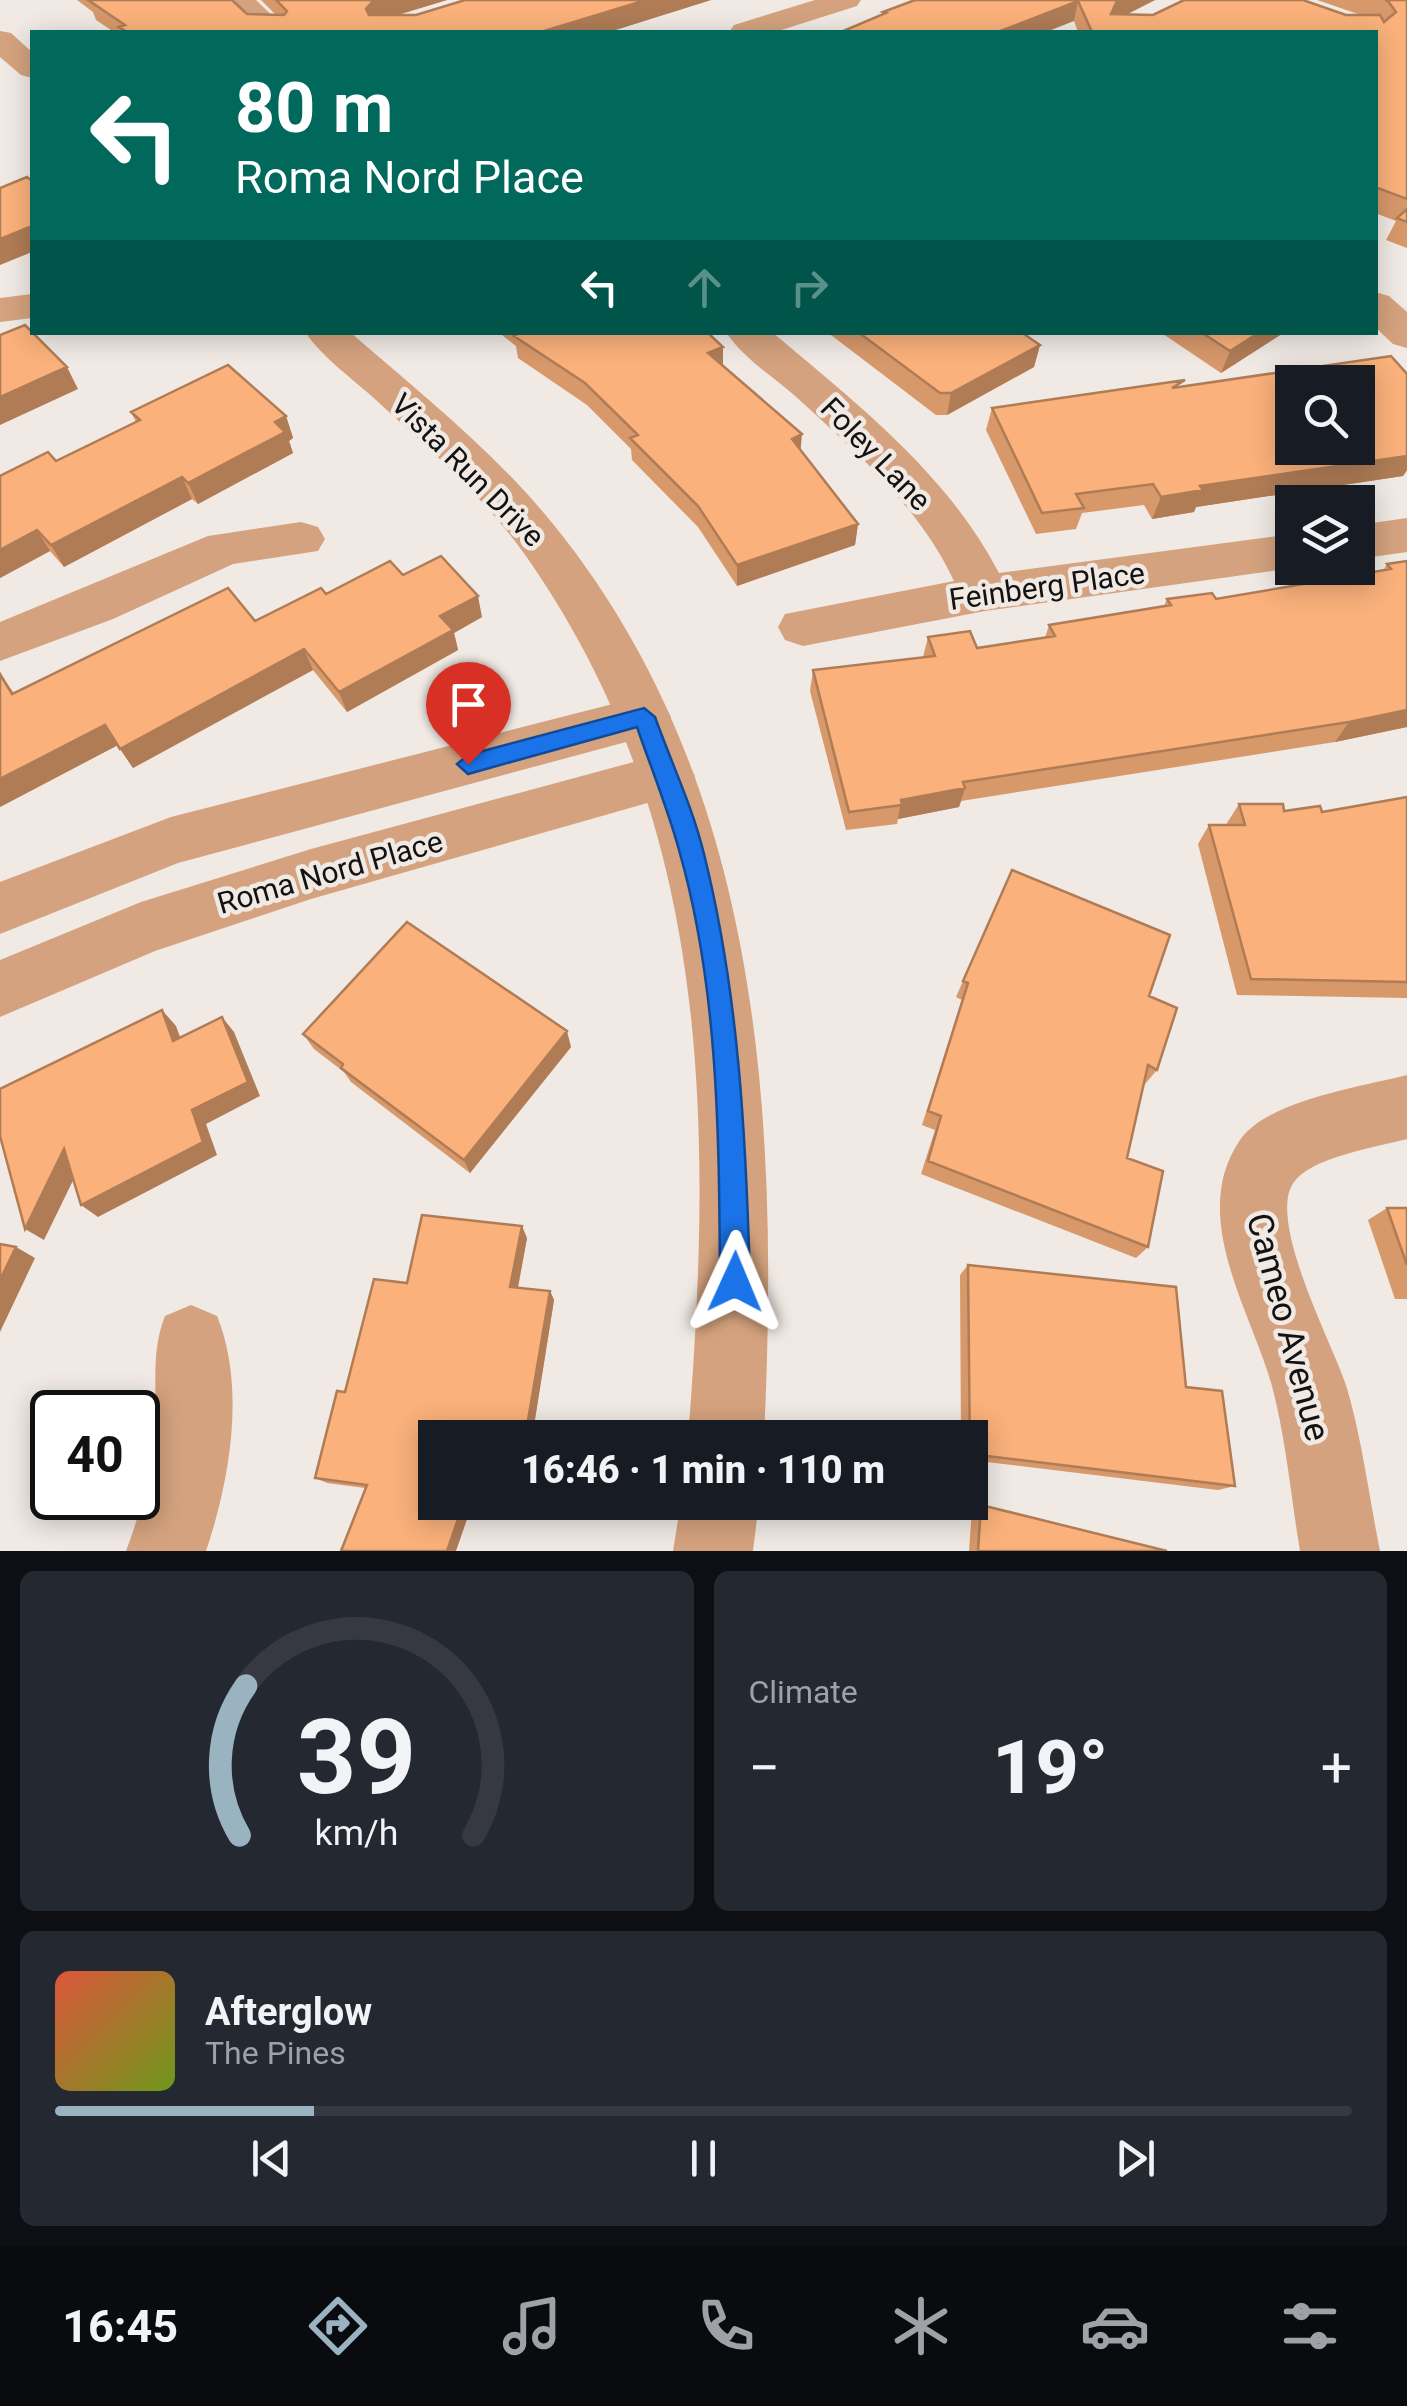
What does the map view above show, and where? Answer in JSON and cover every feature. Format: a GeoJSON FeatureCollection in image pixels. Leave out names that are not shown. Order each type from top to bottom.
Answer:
{"type":"FeatureCollection","features":[{"type":"Feature","properties":{"kind":"street"},"geometry":{"type":"LineString","coordinates":[[238,0],[270,30]]}},
{"type":"Feature","properties":{"kind":"street"},"geometry":{"type":"LineString","coordinates":[[751,30],[846,0]]}},
{"type":"Feature","properties":{"kind":"street"},"geometry":{"type":"LineString","coordinates":[[0,40],[30,66]]}},
{"type":"Feature","properties":{"kind":"street"},"geometry":{"type":"LineString","coordinates":[[0,310],[30,306]]}},
{"type":"Feature","properties":{"kind":"street"},"geometry":{"type":"LineString","coordinates":[[1378,307],[1407,335]]}},
{"type":"Feature","properties":{"kind":"street","name":"Vista Run Drive"},"geometry":{"type":"LineString","coordinates":[[328,335],[466,460],[538,537],[597,626],[644,717],[667,776],[692,851],[720,992],[729,1070],[736,1244],[727,1420]]}},
{"type":"Feature","properties":{"kind":"street","name":"Foley Lane"},"geometry":{"type":"LineString","coordinates":[[749,335],[904,477],[958,543],[985,593]]}},
{"type":"Feature","properties":{"kind":"street"},"geometry":{"type":"LineString","coordinates":[[1375,540],[1407,535]]}},
{"type":"Feature","properties":{"kind":"street"},"geometry":{"type":"LineString","coordinates":[[0,642],[95,606],[225,548],[301,539]]}},
{"type":"Feature","properties":{"kind":"street","name":"Feinberg Place"},"geometry":{"type":"LineString","coordinates":[[804,627],[985,593],[1275,552]]}},
{"type":"Feature","properties":{"kind":"street"},"geometry":{"type":"LineString","coordinates":[[0,908],[171,841],[644,717]]}},
{"type":"Feature","properties":{"kind":"street","name":"Roma Nord Place"},"geometry":{"type":"LineString","coordinates":[[0,989],[141,929],[311,874],[667,776]]}},
{"type":"Feature","properties":{"kind":"street","name":"Cameo Avenue"},"geometry":{"type":"LineString","coordinates":[[1340,1551],[1309,1387],[1267,1274],[1252,1208],[1264,1164],[1294,1138],[1407,1107]]}},
{"type":"Feature","properties":{"kind":"street"},"geometry":{"type":"LineString","coordinates":[[166,1551],[182,1512],[195,1428],[191,1342]]}},
{"type":"Feature","properties":{"kind":"street"},"geometry":{"type":"LineString","coordinates":[[713,1551],[717,1520]]}},
{"type":"Feature","properties":{"kind":"building"},"geometry":{"type":"Polygon","coordinates":[[[88,0],[232,0],[247,14],[284,15],[287,11],[276,0],[376,0],[366,9],[369,15],[416,15],[465,0],[646,0],[548,30],[119,27],[125,25],[88,0]]]}},
{"type":"Feature","properties":{"kind":"building"},"geometry":{"type":"Polygon","coordinates":[[[915,0],[1119,0],[1111,14],[1153,15],[1184,0],[1303,0],[1346,15],[1380,15],[1384,22],[1396,12],[1385,0],[1407,0],[1407,199],[1378,188],[1378,30],[1091,30],[1078,1],[1003,30],[846,30],[886,13],[883,12],[915,0]]]}},
{"type":"Feature","properties":{"kind":"building"},"geometry":{"type":"Polygon","coordinates":[[[27,177],[30,179],[30,227],[0,239],[0,188],[27,177]]]}},
{"type":"Feature","properties":{"kind":"building"},"geometry":{"type":"Polygon","coordinates":[[[1407,209],[1407,222],[1397,218],[1407,209]]]}},
{"type":"Feature","properties":{"kind":"building"},"geometry":{"type":"Polygon","coordinates":[[[25,325],[30,335],[35,335],[67,367],[0,397],[0,335],[25,325]]]}},
{"type":"Feature","properties":{"kind":"building"},"geometry":{"type":"Polygon","coordinates":[[[710,335],[723,347],[708,353],[802,434],[792,439],[858,524],[737,565],[698,506],[630,438],[638,435],[585,383],[514,336],[710,335]]]}},
{"type":"Feature","properties":{"kind":"building"},"geometry":{"type":"Polygon","coordinates":[[[862,335],[1025,335],[1040,345],[951,393],[940,393],[862,335]]]}},
{"type":"Feature","properties":{"kind":"building"},"geometry":{"type":"Polygon","coordinates":[[[1206,335],[1255,335],[1230,351],[1206,335]]]}},
{"type":"Feature","properties":{"kind":"building"},"geometry":{"type":"Polygon","coordinates":[[[1391,356],[1407,374],[1407,456],[1375,461],[1375,365],[1329,365],[1391,356]]]}},
{"type":"Feature","properties":{"kind":"building"},"geometry":{"type":"Polygon","coordinates":[[[228,365],[286,416],[275,422],[285,432],[188,483],[182,477],[51,545],[37,530],[0,550],[0,476],[48,452],[56,461],[140,420],[131,412],[228,365]]]}},
{"type":"Feature","properties":{"kind":"building"},"geometry":{"type":"Polygon","coordinates":[[[1275,373],[1275,465],[1345,465],[1200,486],[1203,490],[1161,497],[1153,484],[1076,494],[1084,508],[1042,513],[992,408],[1185,380],[1172,388],[1275,373]]]}},
{"type":"Feature","properties":{"kind":"building"},"geometry":{"type":"Polygon","coordinates":[[[441,556],[478,596],[440,616],[453,630],[339,692],[304,649],[120,749],[105,725],[0,779],[0,674],[12,694],[228,588],[255,621],[321,588],[326,594],[390,561],[403,575],[441,556]]]}},
{"type":"Feature","properties":{"kind":"building"},"geometry":{"type":"Polygon","coordinates":[[[1407,561],[1407,710],[963,782],[965,788],[901,800],[902,805],[849,812],[813,670],[935,656],[928,637],[970,631],[977,648],[1055,636],[1049,625],[1171,605],[1167,599],[1212,593],[1216,599],[1298,585],[1375,585],[1375,572],[1391,569],[1387,564],[1407,561]]]}},
{"type":"Feature","properties":{"kind":"building"},"geometry":{"type":"Polygon","coordinates":[[[1407,797],[1407,982],[1251,979],[1209,825],[1245,825],[1239,804],[1283,804],[1284,811],[1320,806],[1322,812],[1407,797]]]}},
{"type":"Feature","properties":{"kind":"building"},"geometry":{"type":"Polygon","coordinates":[[[1012,870],[1170,935],[1149,996],[1177,1008],[1157,1070],[1148,1065],[1127,1158],[1163,1171],[1148,1247],[928,1161],[941,1116],[928,1111],[968,983],[963,981],[1012,870]]]}},
{"type":"Feature","properties":{"kind":"building"},"geometry":{"type":"Polygon","coordinates":[[[407,922],[567,1031],[464,1160],[341,1068],[343,1064],[303,1034],[407,922]]]}},
{"type":"Feature","properties":{"kind":"building"},"geometry":{"type":"Polygon","coordinates":[[[162,1010],[173,1041],[222,1017],[248,1082],[192,1110],[203,1142],[81,1205],[64,1149],[25,1229],[0,1136],[0,1089],[162,1010]]]}},
{"type":"Feature","properties":{"kind":"building"},"geometry":{"type":"Polygon","coordinates":[[[1387,1208],[1407,1208],[1407,1265],[1387,1208]]]}},
{"type":"Feature","properties":{"kind":"building"},"geometry":{"type":"Polygon","coordinates":[[[422,1215],[522,1226],[510,1287],[550,1291],[528,1420],[418,1420],[418,1520],[458,1520],[447,1551],[341,1551],[367,1485],[315,1478],[337,1391],[345,1392],[374,1279],[407,1283],[422,1215]]]}},
{"type":"Feature","properties":{"kind":"building"},"geometry":{"type":"Polygon","coordinates":[[[0,1244],[16,1247],[0,1280],[0,1244]]]}},
{"type":"Feature","properties":{"kind":"building"},"geometry":{"type":"Polygon","coordinates":[[[968,1265],[1176,1287],[1186,1387],[1222,1391],[1235,1486],[988,1456],[988,1420],[970,1420],[968,1265]]]}},
{"type":"Feature","properties":{"kind":"building"},"geometry":{"type":"Polygon","coordinates":[[[988,1507],[1167,1551],[978,1551],[980,1520],[988,1520],[988,1507]]]}},
{"type":"Feature","properties":{"kind":"route"},"geometry":{"type":"LineString","coordinates":[[468,764],[644,717],[692,851],[720,992],[732,1128],[735,1282]]}}]}
